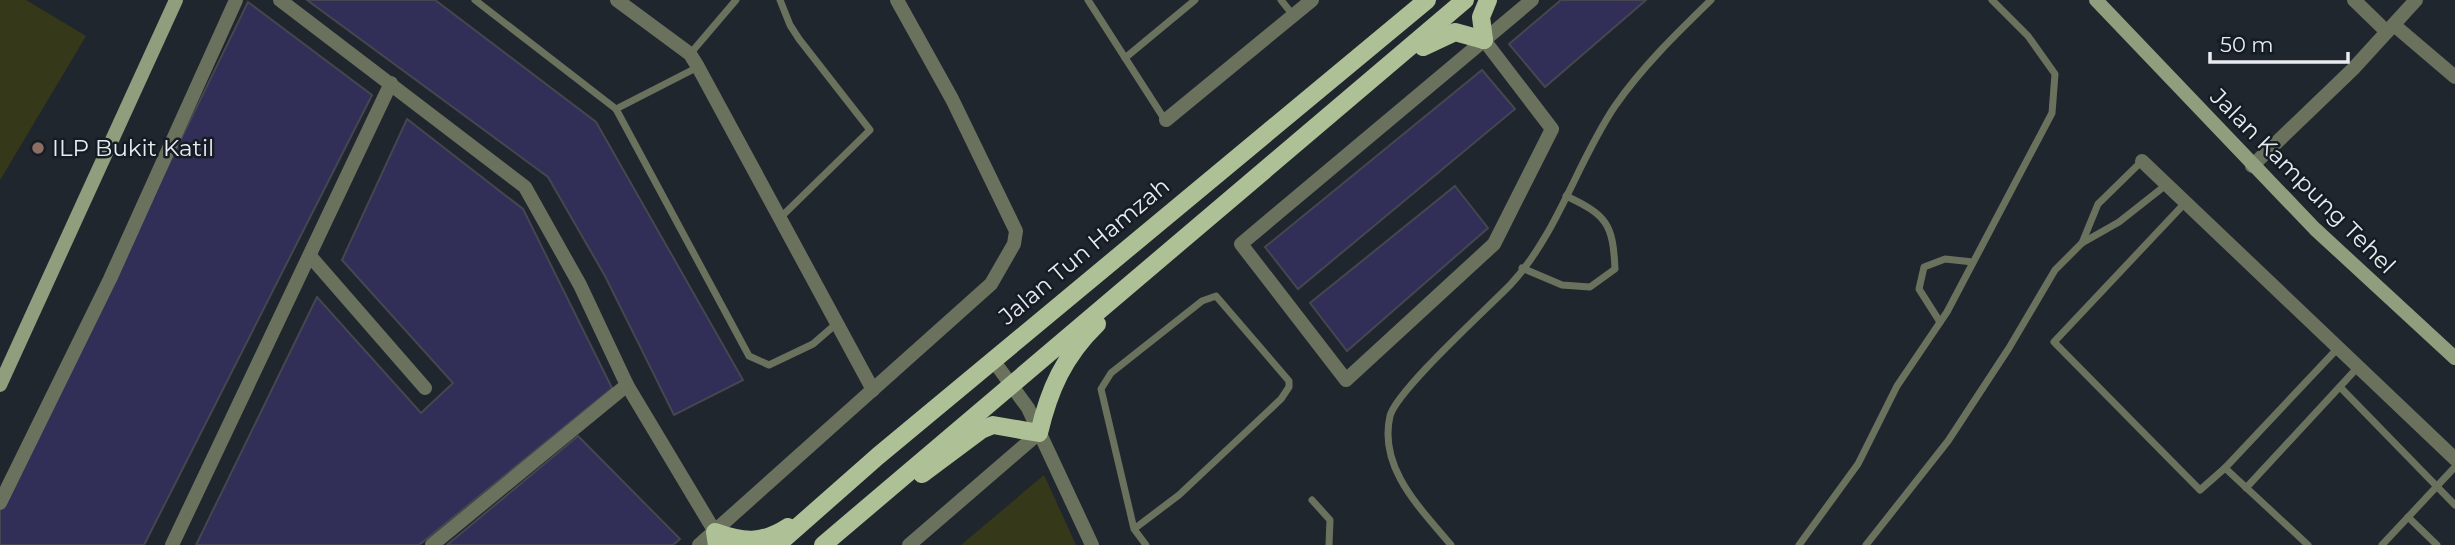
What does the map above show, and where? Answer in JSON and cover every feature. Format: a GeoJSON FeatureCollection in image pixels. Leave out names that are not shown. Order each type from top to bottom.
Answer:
{"type":"FeatureCollection","features":[{"type":"Feature","properties":{"kind":"main road"},"geometry":{"type":"LineString","coordinates":[[0,385],[176,0]]}},
{"type":"Feature","properties":{"kind":"main road","name":"Jalan Tun Hamzah"},"geometry":{"type":"LineString","coordinates":[[777,545],[878,456],[1427,0]]}},
{"type":"Feature","properties":{"kind":"main road"},"geometry":{"type":"LineString","coordinates":[[823,545],[1465,0]]}},
{"type":"Feature","properties":{"kind":"main road"},"geometry":{"type":"LineString","coordinates":[[1360,90],[1436,38],[1455,32],[1484,40],[1481,17],[1488,0]]}},
{"type":"Feature","properties":{"kind":"main road","name":"Jalan Kampung Tehel"},"geometry":{"type":"LineString","coordinates":[[2096,0],[2315,229],[2455,358]]}},
{"type":"Feature","properties":{"kind":"main road"},"geometry":{"type":"LineString","coordinates":[[839,532],[981,430],[993,425],[1039,433],[1047,399],[1073,351],[1184,239]]}},
{"type":"Feature","properties":{"kind":"main road"},"geometry":{"type":"LineString","coordinates":[[716,538],[757,541],[784,529],[878,456]]}},
{"type":"Feature","properties":{"kind":"street"},"geometry":{"type":"LineString","coordinates":[[0,503],[110,279],[236,0]]}},
{"type":"Feature","properties":{"kind":"street"},"geometry":{"type":"LineString","coordinates":[[280,0],[525,187],[580,285],[627,385],[716,538]]}},
{"type":"Feature","properties":{"kind":"street"},"geometry":{"type":"LineString","coordinates":[[617,0],[694,61],[873,390]]}},
{"type":"Feature","properties":{"kind":"street"},"geometry":{"type":"LineString","coordinates":[[636,13],[645,0]]}},
{"type":"Feature","properties":{"kind":"street"},"geometry":{"type":"LineString","coordinates":[[699,545],[716,538],[873,390],[991,284],[1014,244],[1016,231],[952,99],[897,0]]}},
{"type":"Feature","properties":{"kind":"street"},"geometry":{"type":"LineString","coordinates":[[1166,120],[1312,0]]}},
{"type":"Feature","properties":{"kind":"street"},"geometry":{"type":"LineString","coordinates":[[1484,40],[1552,129],[1494,244],[1346,380],[1241,244],[1484,40],[1532,0]]}},
{"type":"Feature","properties":{"kind":"street"},"geometry":{"type":"LineString","coordinates":[[2354,0],[2455,77]]}},
{"type":"Feature","properties":{"kind":"street"},"geometry":{"type":"LineString","coordinates":[[2252,166],[2335,86],[2416,0]]}},
{"type":"Feature","properties":{"kind":"street"},"geometry":{"type":"LineString","coordinates":[[172,545],[391,83]]}},
{"type":"Feature","properties":{"kind":"street"},"geometry":{"type":"LineString","coordinates":[[2142,161],[2455,459]]}},
{"type":"Feature","properties":{"kind":"street"},"geometry":{"type":"LineString","coordinates":[[310,256],[425,388]]}},
{"type":"Feature","properties":{"kind":"street"},"geometry":{"type":"LineString","coordinates":[[993,360],[1013,383],[1092,545]]}},
{"type":"Feature","properties":{"kind":"street"},"geometry":{"type":"LineString","coordinates":[[432,545],[627,385]]}},
{"type":"Feature","properties":{"kind":"street"},"geometry":{"type":"LineString","coordinates":[[909,545],[1039,433]]}},
{"type":"Feature","properties":{"kind":"lane"},"geometry":{"type":"LineString","coordinates":[[475,0],[617,108],[749,356],[769,365],[813,344],[836,324]]}},
{"type":"Feature","properties":{"kind":"lane"},"geometry":{"type":"LineString","coordinates":[[617,108],[694,61],[736,0]]}},
{"type":"Feature","properties":{"kind":"lane"},"geometry":{"type":"LineString","coordinates":[[780,0],[799,39],[870,130],[780,218]]}},
{"type":"Feature","properties":{"kind":"lane"},"geometry":{"type":"LineString","coordinates":[[1087,0],[1166,120]]}},
{"type":"Feature","properties":{"kind":"lane"},"geometry":{"type":"LineString","coordinates":[[1125,58],[1195,0]]}},
{"type":"Feature","properties":{"kind":"lane"},"geometry":{"type":"LineString","coordinates":[[1281,0],[1293,15]]}},
{"type":"Feature","properties":{"kind":"lane"},"geometry":{"type":"LineString","coordinates":[[1451,545],[1402,485],[1390,452],[1390,415],[1419,376],[1513,281],[1545,236],[1615,107],[1672,38],[1711,0]]}},
{"type":"Feature","properties":{"kind":"lane"},"geometry":{"type":"LineString","coordinates":[[1800,545],[1858,464],[1897,386],[1940,322],[2052,113],[2056,74],[2028,36],[1992,0]]}},
{"type":"Feature","properties":{"kind":"lane"},"geometry":{"type":"LineString","coordinates":[[2082,243],[2098,204],[2142,161]]}},
{"type":"Feature","properties":{"kind":"lane"},"geometry":{"type":"LineString","coordinates":[[1866,545],[1948,441],[2009,348],[2054,270],[2082,243],[2119,222],[2166,186]]}},
{"type":"Feature","properties":{"kind":"lane"},"geometry":{"type":"LineString","coordinates":[[1522,268],[1562,285],[1590,287],[1615,269],[1614,236],[1606,223],[1594,209],[1566,196]]}},
{"type":"Feature","properties":{"kind":"lane"},"geometry":{"type":"LineString","coordinates":[[2185,203],[2054,342],[2200,490],[2225,468],[2338,348]]}},
{"type":"Feature","properties":{"kind":"lane"},"geometry":{"type":"LineString","coordinates":[[1940,322],[1919,289],[1924,267],[1945,259],[1973,262]]}},
{"type":"Feature","properties":{"kind":"lane"},"geometry":{"type":"LineString","coordinates":[[1135,528],[1189,485],[1285,396],[1289,387],[1289,381],[1216,296],[1202,301],[1103,383],[1102,398],[1135,528],[1146,545]]}},
{"type":"Feature","properties":{"kind":"lane"},"geometry":{"type":"LineString","coordinates":[[2246,488],[2358,367]]}},
{"type":"Feature","properties":{"kind":"lane"},"geometry":{"type":"LineString","coordinates":[[2340,387],[2455,505]]}},
{"type":"Feature","properties":{"kind":"lane"},"geometry":{"type":"LineString","coordinates":[[2382,545],[2455,467]]}},
{"type":"Feature","properties":{"kind":"lane"},"geometry":{"type":"LineString","coordinates":[[2225,468],[2308,545]]}},
{"type":"Feature","properties":{"kind":"lane"},"geometry":{"type":"LineString","coordinates":[[1312,500],[1330,520],[1329,545]]}},
{"type":"Feature","properties":{"kind":"lane"},"geometry":{"type":"LineString","coordinates":[[2408,517],[2437,545]]}},
{"type":"Feature","properties":{"kind":"green space"},"geometry":{"type":"Polygon","coordinates":[[[0,0],[26,0],[86,36],[0,180],[0,0]]]}},
{"type":"Feature","properties":{"kind":"green space"},"geometry":{"type":"Polygon","coordinates":[[[1044,475],[1076,545],[961,545],[1044,475]]]}},
{"type":"Feature","properties":{"kind":"building"},"geometry":{"type":"Polygon","coordinates":[[[307,0],[435,0],[596,122],[743,380],[674,415],[605,276],[548,177],[307,0]]]}},
{"type":"Feature","properties":{"kind":"building"},"geometry":{"type":"Polygon","coordinates":[[[1561,0],[1646,0],[1545,87],[1509,44],[1561,0]]]}},
{"type":"Feature","properties":{"kind":"building"},"geometry":{"type":"Polygon","coordinates":[[[248,2],[372,95],[144,545],[0,545],[0,510],[248,2]]]}},
{"type":"Feature","properties":{"kind":"building"},"geometry":{"type":"Polygon","coordinates":[[[1482,70],[1515,109],[1298,289],[1265,247],[1482,70]]]}},
{"type":"Feature","properties":{"kind":"building"},"geometry":{"type":"Polygon","coordinates":[[[407,119],[523,209],[612,388],[419,545],[196,545],[317,297],[421,413],[453,383],[342,260],[407,119]]]}},
{"type":"Feature","properties":{"kind":"building"},"geometry":{"type":"Polygon","coordinates":[[[1455,186],[1488,228],[1347,351],[1310,303],[1455,186]]]}},
{"type":"Feature","properties":{"kind":"building"},"geometry":{"type":"Polygon","coordinates":[[[578,436],[680,539],[673,545],[447,545],[578,436]]]}},
{"type":"Feature","properties":{"kind":"place","name":"ILP Bukit Katil"},"geometry":{"type":"Point","coordinates":[38,148]}}]}
